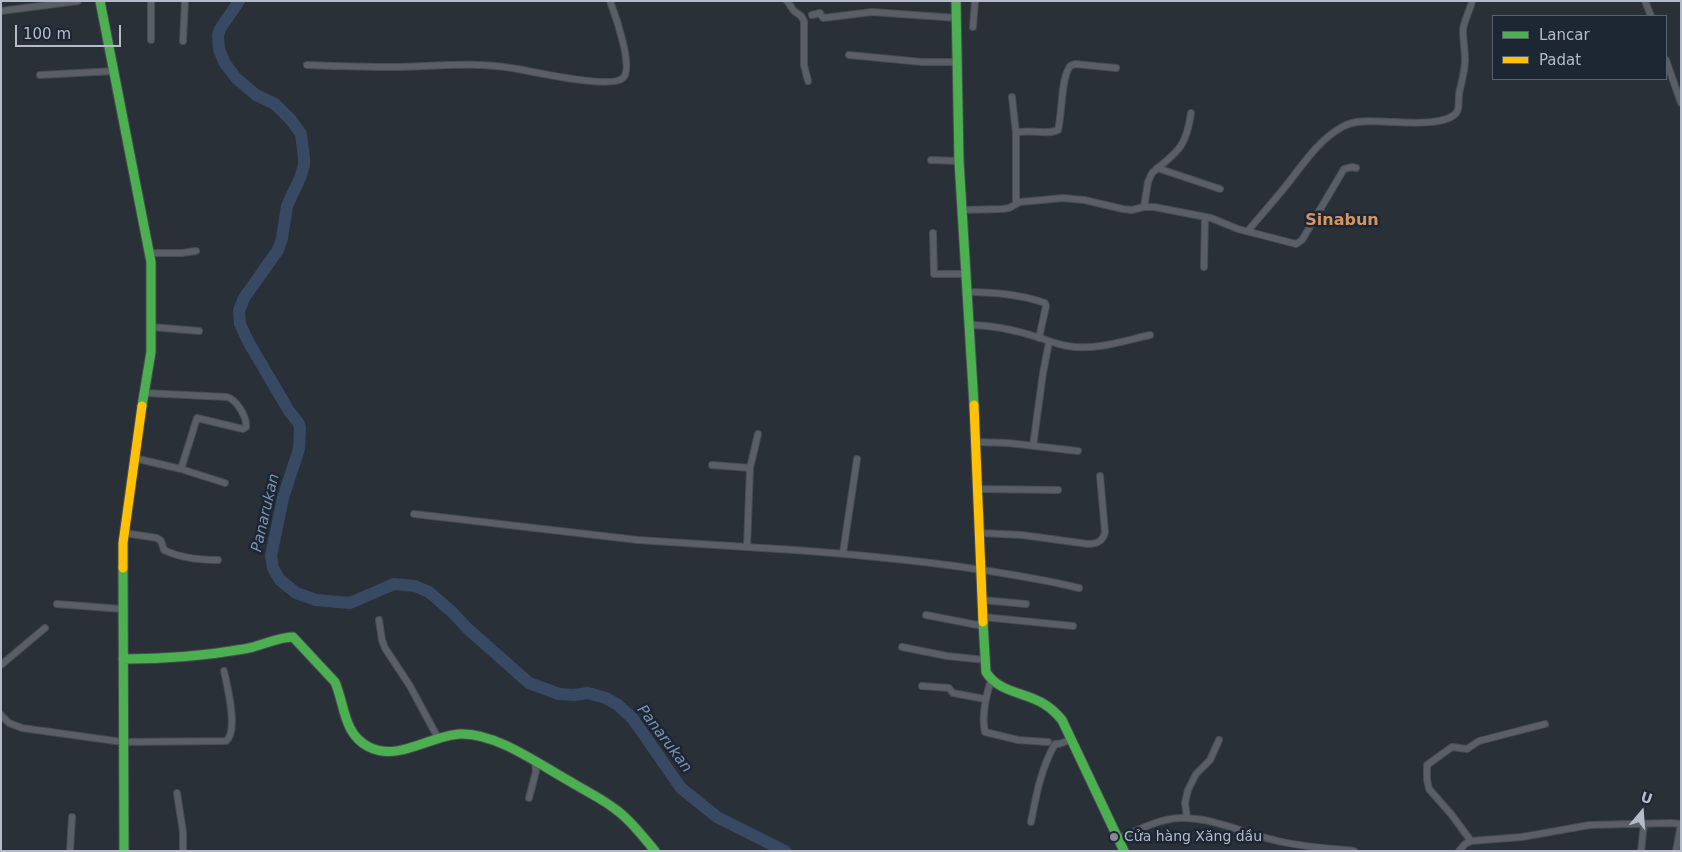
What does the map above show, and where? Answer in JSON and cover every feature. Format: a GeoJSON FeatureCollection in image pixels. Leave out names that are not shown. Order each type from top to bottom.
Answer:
{"type":"FeatureCollection","features":[{"type":"Feature","properties":{"kind":"street"},"geometry":{"type":"LineString","coordinates":[[1,11],[78,1]]}},
{"type":"Feature","properties":{"kind":"street"},"geometry":{"type":"LineString","coordinates":[[100,1],[151,262],[151,352],[124,533],[122,609],[124,851]]}},
{"type":"Feature","properties":{"kind":"street"},"geometry":{"type":"LineString","coordinates":[[151,1],[151,40]]}},
{"type":"Feature","properties":{"kind":"street"},"geometry":{"type":"LineString","coordinates":[[183,42],[185,1]]}},
{"type":"Feature","properties":{"kind":"street"},"geometry":{"type":"LineString","coordinates":[[307,65],[395,67],[480,64],[504,66],[571,79],[618,80],[625,75],[626,60],[610,1]]}},
{"type":"Feature","properties":{"kind":"street"},"geometry":{"type":"LineString","coordinates":[[787,1],[804,21],[804,65],[808,81]]}},
{"type":"Feature","properties":{"kind":"street"},"geometry":{"type":"LineString","coordinates":[[956,1],[962,210],[981,533],[982,600],[987,674],[991,680],[1001,686],[1036,699],[1048,706],[1062,720],[1124,851]]}},
{"type":"Feature","properties":{"kind":"street"},"geometry":{"type":"LineString","coordinates":[[973,27],[975,1]]}},
{"type":"Feature","properties":{"kind":"street"},"geometry":{"type":"LineString","coordinates":[[1248,231],[1317,147],[1343,126],[1355,122],[1370,121],[1439,121],[1456,113],[1460,106],[1459,96],[1464,75],[1465,44],[1463,29],[1472,1]]}},
{"type":"Feature","properties":{"kind":"street"},"geometry":{"type":"LineString","coordinates":[[1645,1],[1650,15]]}},
{"type":"Feature","properties":{"kind":"street"},"geometry":{"type":"LineString","coordinates":[[812,15],[820,12],[823,18],[846,14],[885,12],[956,18]]}},
{"type":"Feature","properties":{"kind":"street"},"geometry":{"type":"LineString","coordinates":[[849,55],[922,62],[958,62]]}},
{"type":"Feature","properties":{"kind":"street"},"geometry":{"type":"LineString","coordinates":[[1667,63],[1681,103]]}},
{"type":"Feature","properties":{"kind":"street"},"geometry":{"type":"LineString","coordinates":[[1016,133],[1022,131],[1052,133],[1058,130],[1065,83],[1071,66],[1075,64],[1116,68]]}},
{"type":"Feature","properties":{"kind":"street"},"geometry":{"type":"LineString","coordinates":[[40,75],[114,71]]}},
{"type":"Feature","properties":{"kind":"street"},"geometry":{"type":"LineString","coordinates":[[1012,97],[1016,133],[1016,203]]}},
{"type":"Feature","properties":{"kind":"street"},"geometry":{"type":"LineString","coordinates":[[1144,207],[1148,182],[1152,173],[1181,147],[1188,132],[1191,113]]}},
{"type":"Feature","properties":{"kind":"street"},"geometry":{"type":"LineString","coordinates":[[931,160],[960,161]]}},
{"type":"Feature","properties":{"kind":"street"},"geometry":{"type":"LineString","coordinates":[[1157,168],[1220,189]]}},
{"type":"Feature","properties":{"kind":"street"},"geometry":{"type":"LineString","coordinates":[[962,210],[1009,208],[1016,203],[1030,200],[1073,199],[1132,210],[1154,207],[1226,222],[1238,229],[1296,244],[1344,169],[1356,168]]}},
{"type":"Feature","properties":{"kind":"street"},"geometry":{"type":"LineString","coordinates":[[1204,267],[1205,217]]}},
{"type":"Feature","properties":{"kind":"street"},"geometry":{"type":"LineString","coordinates":[[933,233],[934,274],[966,274]]}},
{"type":"Feature","properties":{"kind":"street"},"geometry":{"type":"LineString","coordinates":[[150,253],[196,251]]}},
{"type":"Feature","properties":{"kind":"street"},"geometry":{"type":"LineString","coordinates":[[968,292],[1006,292],[1044,302],[1046,306],[1039,338]]}},
{"type":"Feature","properties":{"kind":"street"},"geometry":{"type":"LineString","coordinates":[[969,325],[990,326],[1072,346],[1090,346],[1150,335]]}},
{"type":"Feature","properties":{"kind":"street"},"geometry":{"type":"LineString","coordinates":[[152,327],[199,331]]}},
{"type":"Feature","properties":{"kind":"street"},"geometry":{"type":"LineString","coordinates":[[1033,446],[1043,373],[1050,342]]}},
{"type":"Feature","properties":{"kind":"street"},"geometry":{"type":"LineString","coordinates":[[145,393],[227,397],[233,400],[246,421],[246,427],[243,429],[197,418],[181,469]]}},
{"type":"Feature","properties":{"kind":"street"},"geometry":{"type":"LineString","coordinates":[[747,547],[750,468],[758,434]]}},
{"type":"Feature","properties":{"kind":"street"},"geometry":{"type":"LineString","coordinates":[[976,442],[1078,451]]}},
{"type":"Feature","properties":{"kind":"street"},"geometry":{"type":"LineString","coordinates":[[134,458],[181,469],[225,483]]}},
{"type":"Feature","properties":{"kind":"street"},"geometry":{"type":"LineString","coordinates":[[843,553],[857,459]]}},
{"type":"Feature","properties":{"kind":"street"},"geometry":{"type":"LineString","coordinates":[[712,465],[750,468]]}},
{"type":"Feature","properties":{"kind":"street"},"geometry":{"type":"LineString","coordinates":[[981,533],[1022,535],[1088,544],[1098,543],[1103,539],[1105,532],[1100,476]]}},
{"type":"Feature","properties":{"kind":"street"},"geometry":{"type":"LineString","coordinates":[[978,489],[1058,490]]}},
{"type":"Feature","properties":{"kind":"street"},"geometry":{"type":"LineString","coordinates":[[414,514],[638,540],[843,553],[981,569],[1021,575],[1079,588]]}},
{"type":"Feature","properties":{"kind":"street"},"geometry":{"type":"LineString","coordinates":[[124,533],[157,538],[161,541],[164,550],[170,553],[206,560],[218,560]]}},
{"type":"Feature","properties":{"kind":"street"},"geometry":{"type":"LineString","coordinates":[[982,600],[1026,604]]}},
{"type":"Feature","properties":{"kind":"street"},"geometry":{"type":"LineString","coordinates":[[57,604],[122,609]]}},
{"type":"Feature","properties":{"kind":"street"},"geometry":{"type":"LineString","coordinates":[[926,615],[983,621],[1073,626]]}},
{"type":"Feature","properties":{"kind":"street"},"geometry":{"type":"LineString","coordinates":[[379,620],[385,648],[410,686],[438,738]]}},
{"type":"Feature","properties":{"kind":"street"},"geometry":{"type":"LineString","coordinates":[[1,665],[45,628]]}},
{"type":"Feature","properties":{"kind":"street"},"geometry":{"type":"LineString","coordinates":[[123,659],[151,660],[205,656],[254,648],[292,637],[335,682],[349,728],[366,745],[377,751],[388,752],[459,734],[480,737],[496,742],[612,806],[655,851]]}},
{"type":"Feature","properties":{"kind":"street"},"geometry":{"type":"LineString","coordinates":[[902,647],[947,656],[985,660]]}},
{"type":"Feature","properties":{"kind":"street"},"geometry":{"type":"LineString","coordinates":[[1,715],[9,723],[22,728],[123,742],[228,740],[231,711],[224,671]]}},
{"type":"Feature","properties":{"kind":"street"},"geometry":{"type":"LineString","coordinates":[[991,680],[986,699],[985,732],[1018,740],[1048,742]]}},
{"type":"Feature","properties":{"kind":"street"},"geometry":{"type":"LineString","coordinates":[[922,686],[949,688],[954,693],[986,699]]}},
{"type":"Feature","properties":{"kind":"street"},"geometry":{"type":"LineString","coordinates":[[1471,841],[1428,788],[1426,779],[1428,764],[1452,747],[1467,749],[1479,741],[1545,724]]}},
{"type":"Feature","properties":{"kind":"street"},"geometry":{"type":"LineString","coordinates":[[1031,822],[1042,774],[1051,750],[1055,744],[1072,739]]}},
{"type":"Feature","properties":{"kind":"street"},"geometry":{"type":"LineString","coordinates":[[1187,818],[1185,803],[1188,790],[1196,774],[1210,760],[1219,740]]}},
{"type":"Feature","properties":{"kind":"street"},"geometry":{"type":"LineString","coordinates":[[529,798],[536,771],[535,762]]}},
{"type":"Feature","properties":{"kind":"street"},"geometry":{"type":"LineString","coordinates":[[177,792],[183,832],[183,851]]}},
{"type":"Feature","properties":{"kind":"street"},"geometry":{"type":"LineString","coordinates":[[70,851],[72,817]]}},
{"type":"Feature","properties":{"kind":"street"},"geometry":{"type":"LineString","coordinates":[[1118,839],[1156,822],[1187,818],[1223,825],[1292,844],[1354,851]]}},
{"type":"Feature","properties":{"kind":"street"},"geometry":{"type":"LineString","coordinates":[[1459,851],[1464,844],[1471,841],[1522,837],[1596,824],[1681,824],[1676,851]]}},
{"type":"Feature","properties":{"kind":"street"},"geometry":{"type":"LineString","coordinates":[[1641,851],[1644,824]]}},
{"type":"Feature","properties":{"kind":"waterway","name":"Panarukan"},"geometry":{"type":"LineString","coordinates":[[239,1],[218,35],[219,49],[224,62],[236,78],[256,95],[275,104],[291,120],[301,134],[304,158],[300,178],[287,206],[282,238],[278,250],[244,298],[239,311],[240,324],[249,343],[300,428],[299,449],[283,498],[271,556],[273,568],[280,580],[296,593],[316,600],[350,603],[394,584],[415,586],[429,592],[529,683],[559,694],[574,695],[588,693],[606,698],[618,705],[633,719],[681,788],[717,817],[785,851]]}},
{"type":"Feature","properties":{"kind":"traffic: fast"},"geometry":{"type":"LineString","coordinates":[[100,1],[151,262],[151,352],[142,406]]}},
{"type":"Feature","properties":{"kind":"traffic: fast"},"geometry":{"type":"LineString","coordinates":[[956,1],[959,161],[974,405]]}},
{"type":"Feature","properties":{"kind":"traffic: fast"},"geometry":{"type":"LineString","coordinates":[[123,568],[124,851]]}},
{"type":"Feature","properties":{"kind":"traffic: fast"},"geometry":{"type":"LineString","coordinates":[[983,622],[986,672],[991,679],[1005,688],[1044,704],[1062,720],[1124,851]]}},
{"type":"Feature","properties":{"kind":"traffic: fast"},"geometry":{"type":"LineString","coordinates":[[123,659],[169,658],[214,654],[250,648],[293,637],[335,682],[349,727],[354,735],[369,747],[380,751],[403,750],[449,735],[461,734],[475,735],[503,744],[608,804],[629,821],[655,851]]}},
{"type":"Feature","properties":{"kind":"traffic: slow"},"geometry":{"type":"LineString","coordinates":[[974,405],[983,622]]}},
{"type":"Feature","properties":{"kind":"traffic: slow"},"geometry":{"type":"LineString","coordinates":[[123,568],[123,543],[142,406]]}},
{"type":"Feature","properties":{"kind":"place","name":"Cửa hàng Xăng dầu"},"geometry":{"type":"Point","coordinates":[1114,837]}},
{"type":"Feature","properties":{"kind":"district","name":"Sinabun"},"geometry":{"type":"Point","coordinates":[1342,221]}}]}
